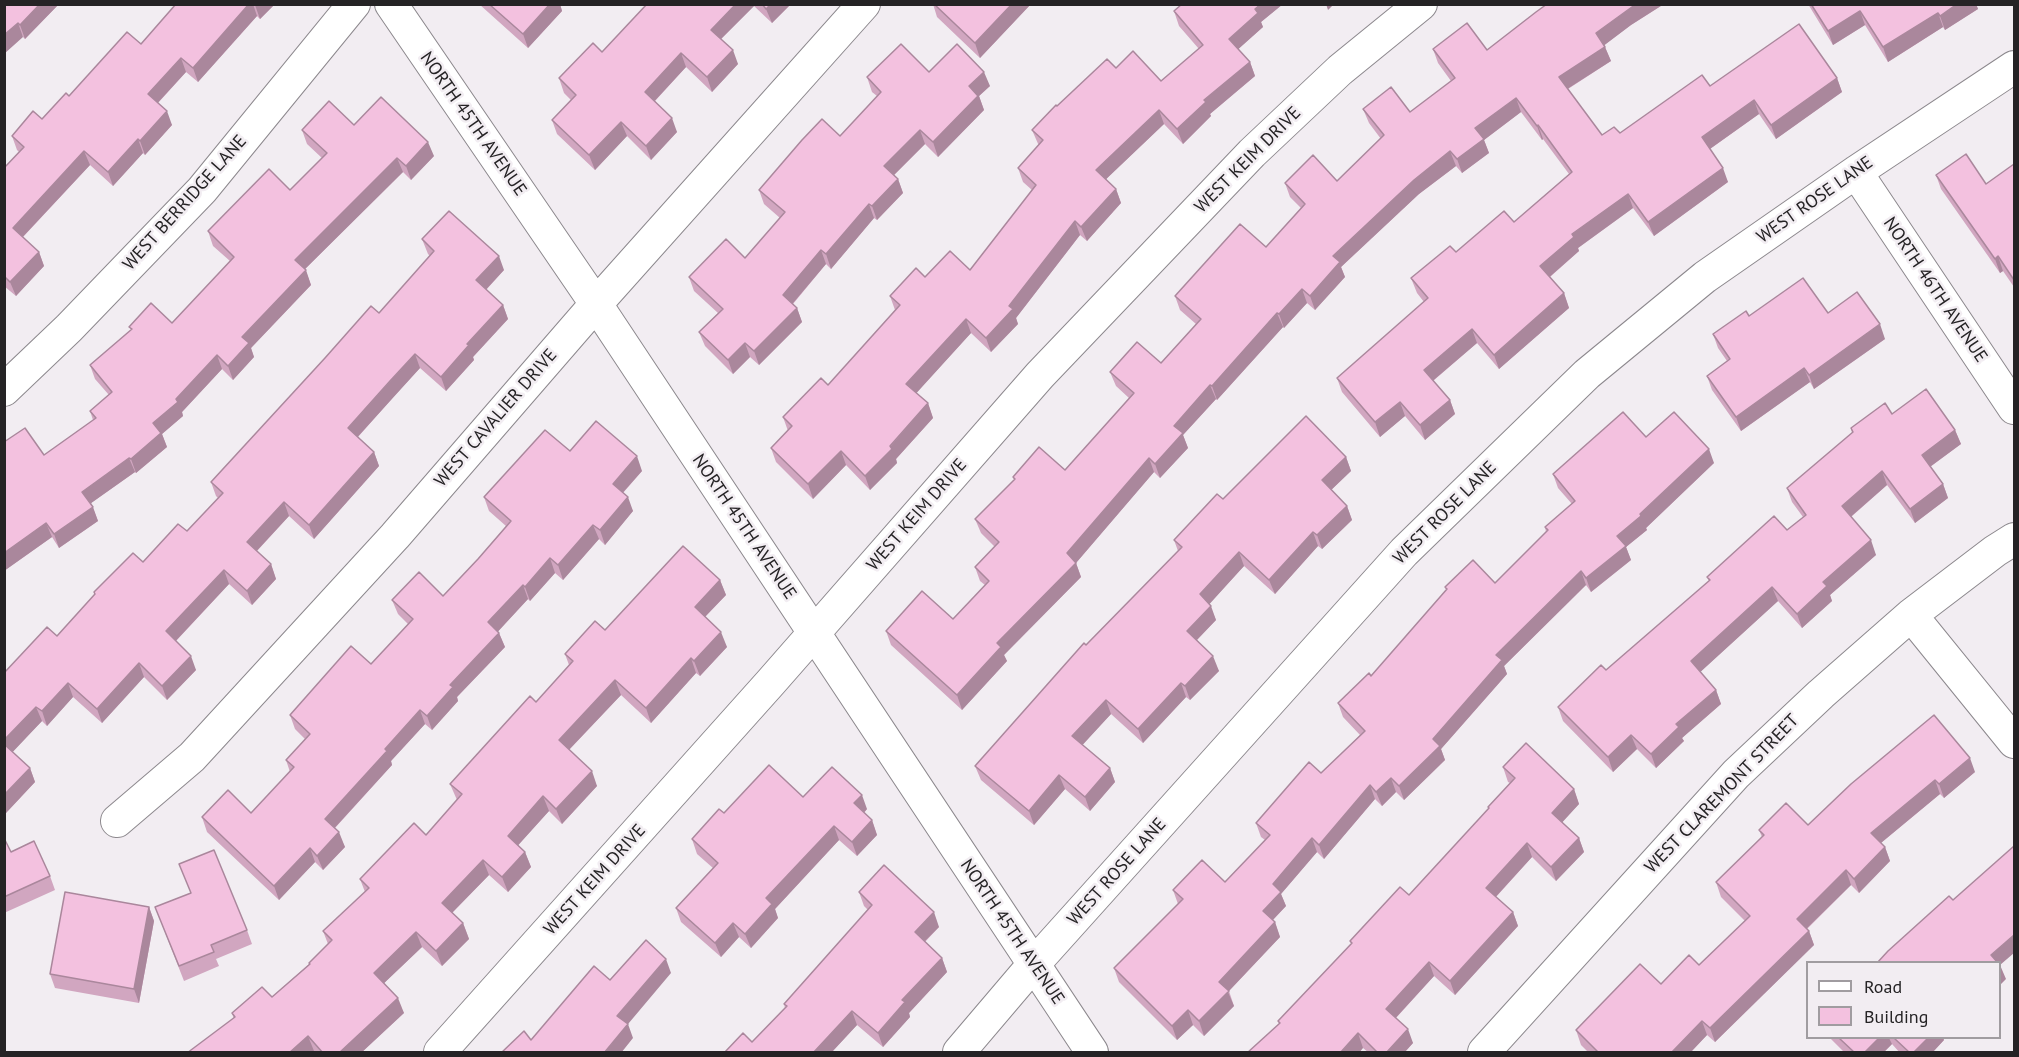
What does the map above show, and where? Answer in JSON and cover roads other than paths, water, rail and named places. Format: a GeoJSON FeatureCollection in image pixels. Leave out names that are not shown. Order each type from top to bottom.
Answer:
{"type":"FeatureCollection","features":[{"type":"Feature","properties":{"kind":"street","name":"WEST BERRIDGE LANE"},"geometry":{"type":"LineString","coordinates":[[4,390],[69,328],[202,190],[354,4]]}},
{"type":"Feature","properties":{"kind":"street","name":"NORTH 45TH AVENUE"},"geometry":{"type":"LineString","coordinates":[[391,4],[596,304],[1092,1053]]}},
{"type":"Feature","properties":{"kind":"street","name":"WEST CAVALIER DRIVE"},"geometry":{"type":"LineString","coordinates":[[117,821],[192,757],[395,536],[596,304],[864,4]]}},
{"type":"Feature","properties":{"kind":"street","name":"WEST KEIM DRIVE"},"geometry":{"type":"LineString","coordinates":[[440,1053],[1040,375],[1252,153],[1340,70],[1420,4]]}},
{"type":"Feature","properties":{"kind":"street","name":"WEST ROSE LANE"},"geometry":{"type":"LineString","coordinates":[[959,1053],[1033,965],[1404,552],[1587,374],[1705,277],[1856,172],[2014,67]]}},
{"type":"Feature","properties":{"kind":"street","name":"NORTH 46TH AVENUE"},"geometry":{"type":"LineString","coordinates":[[1856,172],[2014,408]]}},
{"type":"Feature","properties":{"kind":"street","name":"WEST CLAREMONT STREET"},"geometry":{"type":"LineString","coordinates":[[1484,1053],[1736,774],[1821,694],[1911,615],[2014,539]]}},
{"type":"Feature","properties":{"kind":"street"},"geometry":{"type":"LineString","coordinates":[[1911,615],[2014,742]]}}]}
